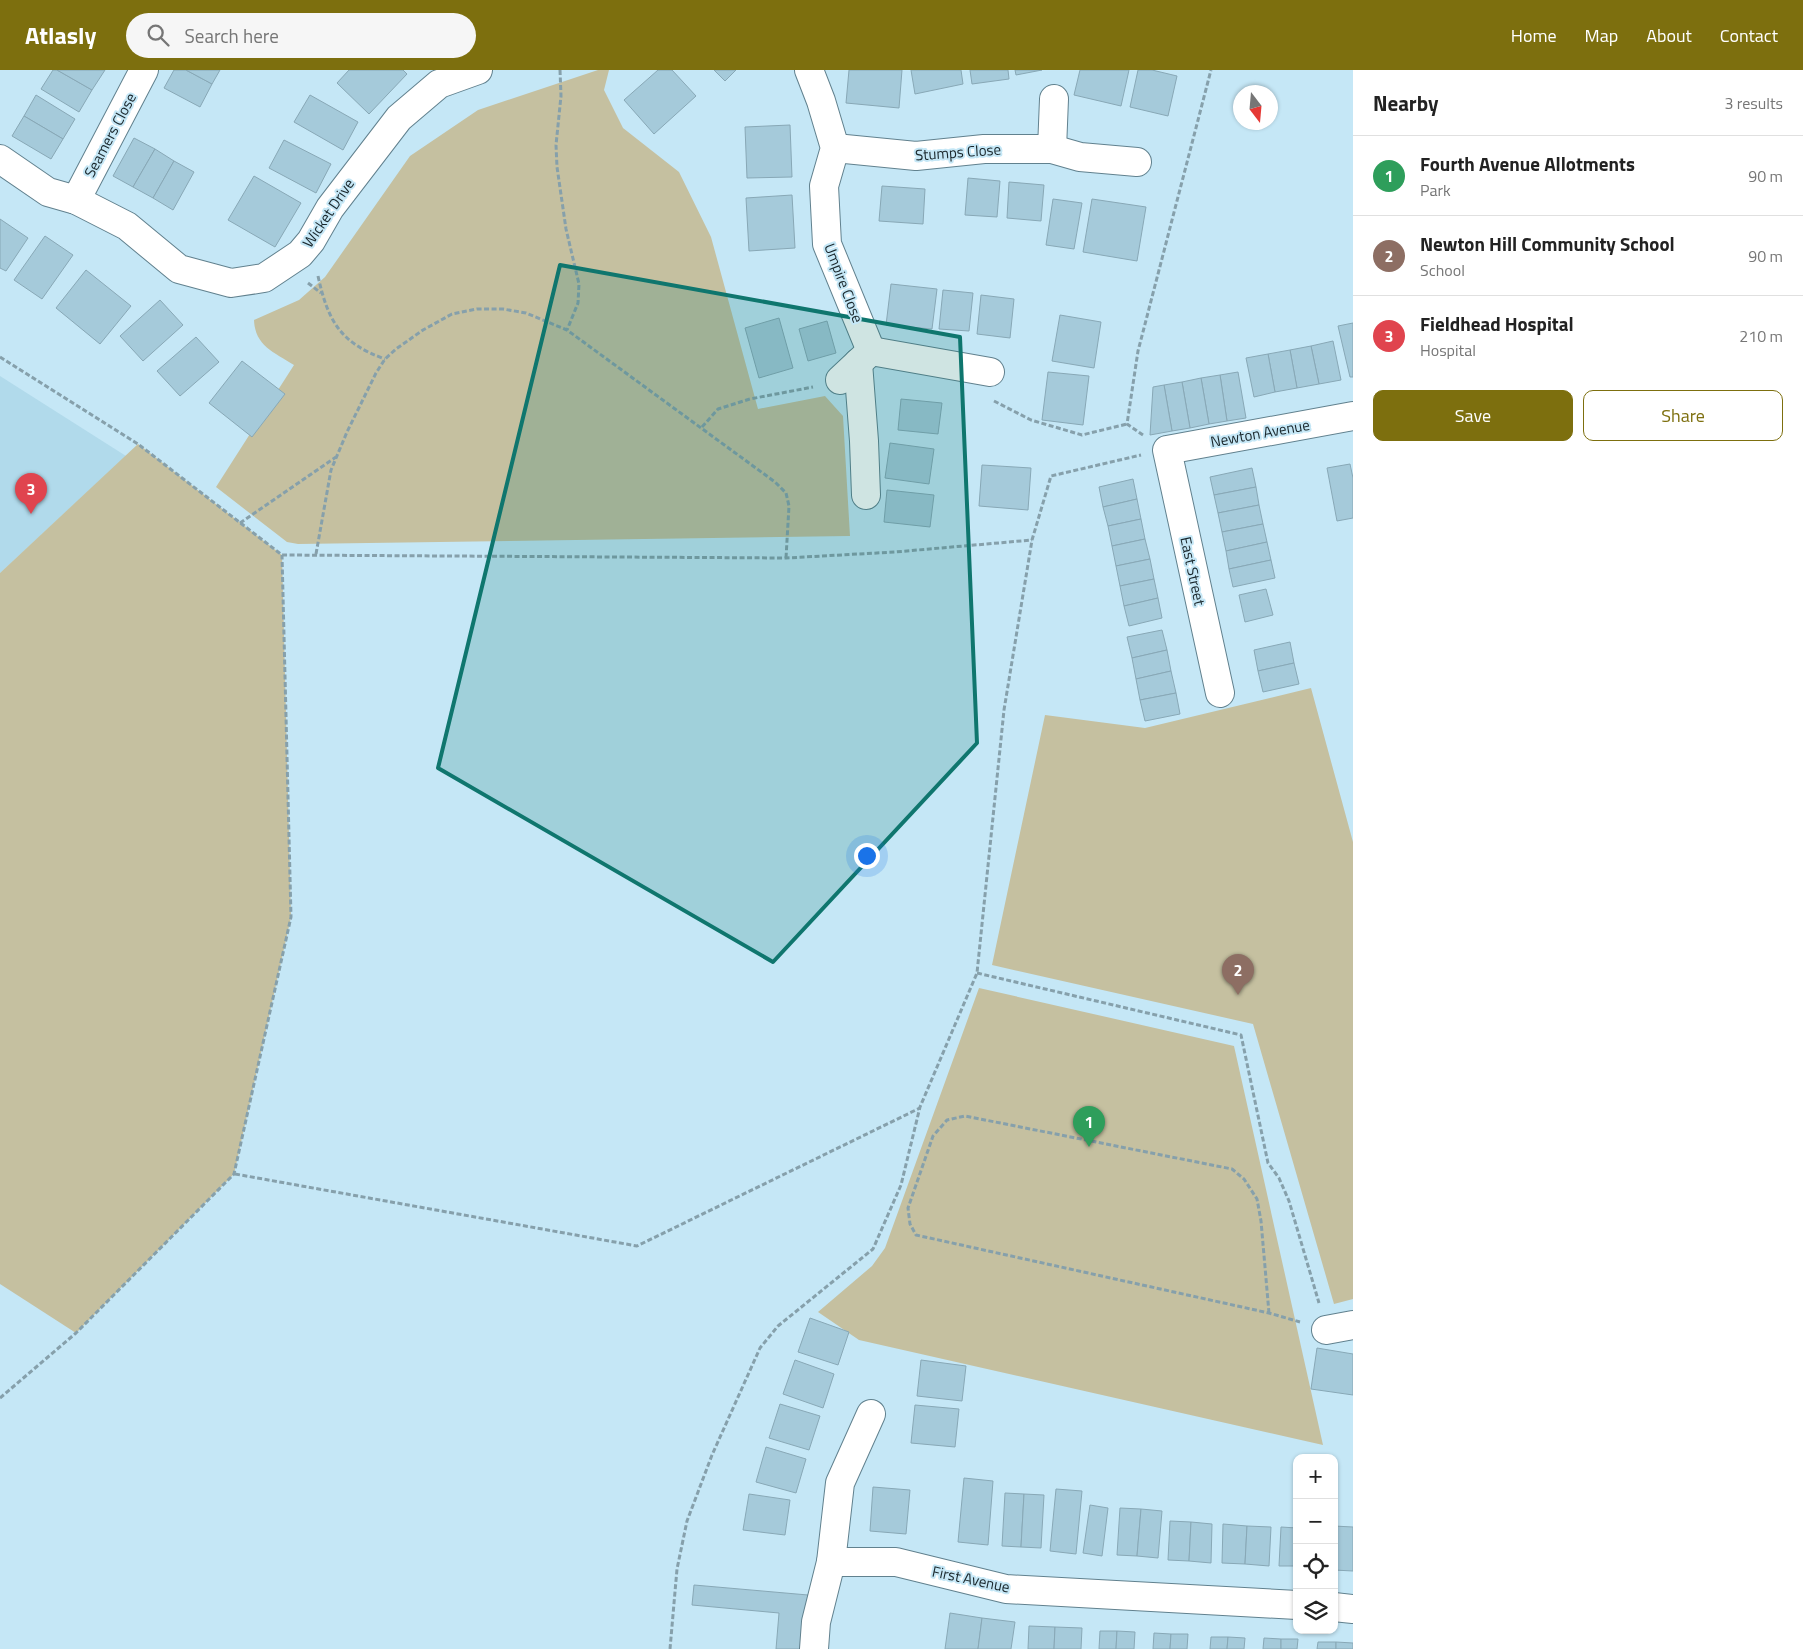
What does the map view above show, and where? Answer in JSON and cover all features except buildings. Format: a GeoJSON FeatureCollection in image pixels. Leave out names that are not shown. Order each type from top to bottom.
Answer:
{"type":"FeatureCollection","features":[{"type":"Feature","properties":{"kind":"street","name":"Seamers Close"},"geometry":{"type":"LineString","coordinates":[[76,200],[144,70]]}},
{"type":"Feature","properties":{"kind":"street","name":"Wicket Drive"},"geometry":{"type":"LineString","coordinates":[[0,159],[48,192],[76,200],[127,226],[179,269],[231,283],[264,278],[300,254],[311,242],[330,208],[399,118],[439,84],[478,70]]}},
{"type":"Feature","properties":{"kind":"street"},"geometry":{"type":"LineString","coordinates":[[809,70],[821,101],[835,148]]}},
{"type":"Feature","properties":{"kind":"street"},"geometry":{"type":"LineString","coordinates":[[1052,149],[1054,99]]}},
{"type":"Feature","properties":{"kind":"street","name":"Stumps Close"},"geometry":{"type":"LineString","coordinates":[[835,148],[916,156],[984,149],[1052,149],[1080,157],[1137,162]]}},
{"type":"Feature","properties":{"kind":"street","name":"Umpire Close"},"geometry":{"type":"LineString","coordinates":[[835,148],[824,186],[827,244],[856,365],[864,441],[866,494]]}},
{"type":"Feature","properties":{"kind":"street"},"geometry":{"type":"LineString","coordinates":[[856,365],[990,372]]}},
{"type":"Feature","properties":{"kind":"street","name":"Newton Avenue"},"geometry":{"type":"LineString","coordinates":[[1167,450],[1353,416]]}},
{"type":"Feature","properties":{"kind":"street","name":"East Street"},"geometry":{"type":"LineString","coordinates":[[1167,450],[1220,693]]}},
{"type":"Feature","properties":{"kind":"street"},"geometry":{"type":"LineString","coordinates":[[1326,1330],[1353,1325]]}},
{"type":"Feature","properties":{"kind":"street"},"geometry":{"type":"LineString","coordinates":[[814,1649],[816,1622],[831,1562],[840,1483],[871,1414]]}},
{"type":"Feature","properties":{"kind":"street","name":"First Avenue"},"geometry":{"type":"LineString","coordinates":[[831,1562],[896,1562],[1006,1589],[1293,1605]]}},
{"type":"Feature","properties":{"kind":"street"},"geometry":{"type":"LineString","coordinates":[[1338,1608],[1353,1608]]}},
{"type":"Feature","properties":{"kind":"path"},"geometry":{"type":"LineString","coordinates":[[560,70],[561,96],[556,146],[566,229],[579,284],[578,304],[567,330]]}},
{"type":"Feature","properties":{"kind":"path"},"geometry":{"type":"LineString","coordinates":[[1126,424],[1138,351],[1211,70]]}},
{"type":"Feature","properties":{"kind":"path"},"geometry":{"type":"LineString","coordinates":[[311,242],[321,293],[334,323],[341,333],[359,348],[385,359]]}},
{"type":"Feature","properties":{"kind":"path"},"geometry":{"type":"LineString","coordinates":[[316,554],[331,470],[376,373],[385,359],[408,339],[452,314],[477,309],[503,309],[526,312],[567,330],[775,482],[786,493],[789,506],[786,558]]}},
{"type":"Feature","properties":{"kind":"path"},"geometry":{"type":"LineString","coordinates":[[0,357],[138,444],[282,555],[786,558],[895,552],[1032,540]]}},
{"type":"Feature","properties":{"kind":"path"},"geometry":{"type":"LineString","coordinates":[[702,428],[718,409],[750,399],[793,392],[856,365]]}},
{"type":"Feature","properties":{"kind":"path"},"geometry":{"type":"LineString","coordinates":[[990,372],[992,399],[1031,420],[1082,435],[1126,424],[1167,450]]}},
{"type":"Feature","properties":{"kind":"path"},"geometry":{"type":"LineString","coordinates":[[670,1649],[676,1569],[687,1520],[712,1455],[760,1348],[778,1326],[873,1249],[901,1185],[920,1107],[977,973],[1004,710],[1032,540],[1051,476],[1167,450]]}},
{"type":"Feature","properties":{"kind":"path"},"geometry":{"type":"LineString","coordinates":[[240,523],[336,456]]}},
{"type":"Feature","properties":{"kind":"path"},"geometry":{"type":"LineString","coordinates":[[0,1398],[76,1333],[234,1174],[291,918],[282,555]]}},
{"type":"Feature","properties":{"kind":"path"},"geometry":{"type":"LineString","coordinates":[[977,973],[1241,1035],[1268,1163],[1279,1178],[1290,1201],[1326,1330]]}},
{"type":"Feature","properties":{"kind":"path"},"geometry":{"type":"LineString","coordinates":[[234,1174],[637,1246],[920,1107]]}},
{"type":"Feature","properties":{"kind":"path"},"geometry":{"type":"LineString","coordinates":[[965,1116],[1232,1169],[1244,1179],[1257,1199],[1261,1221],[1269,1313],[916,1235],[910,1224],[908,1208],[933,1136],[947,1120],[965,1116]]}},
{"type":"Feature","properties":{"kind":"highlighted area"},"geometry":{"type":"Polygon","coordinates":[[[560,265],[960,337],[977,743],[773,962],[438,768],[560,265]]]}},
{"type":"Feature","properties":{"kind":"shaded area"},"geometry":{"type":"Polygon","coordinates":[[[598,70],[609,70],[604,90],[623,128],[679,172],[711,237],[758,409],[825,396],[843,416],[850,536],[298,544],[287,542],[216,487],[294,365],[273,352],[262,342],[255,329],[254,320],[299,300],[325,277],[410,156],[478,110],[598,70]]]}},
{"type":"Feature","properties":{"kind":"shaded area"},"geometry":{"type":"Polygon","coordinates":[[[0,376],[126,456],[0,573],[0,376]]]}},
{"type":"Feature","properties":{"kind":"shaded area"},"geometry":{"type":"Polygon","coordinates":[[[138,444],[282,555],[291,917],[234,1174],[76,1333],[0,1284],[0,573],[138,444]]]}},
{"type":"Feature","properties":{"kind":"shaded area"},"geometry":{"type":"Polygon","coordinates":[[[1311,688],[1353,842],[1353,1299],[1334,1304],[1253,1024],[992,965],[1045,715],[1145,728],[1311,688]]]}},
{"type":"Feature","properties":{"kind":"shaded area"},"geometry":{"type":"Polygon","coordinates":[[[979,988],[1234,1046],[1323,1445],[859,1340],[818,1312],[872,1266],[885,1248],[979,988]]]}},
{"type":"Feature","properties":{"kind":"place","name":"Fieldhead Hospital"},"geometry":{"type":"Point","coordinates":[31,514]}},
{"type":"Feature","properties":{"kind":"place","name":"Newton Hill Community School"},"geometry":{"type":"Point","coordinates":[1238,995]}},
{"type":"Feature","properties":{"kind":"place","name":"Fourth Avenue Allotments"},"geometry":{"type":"Point","coordinates":[1089,1147]}}]}
